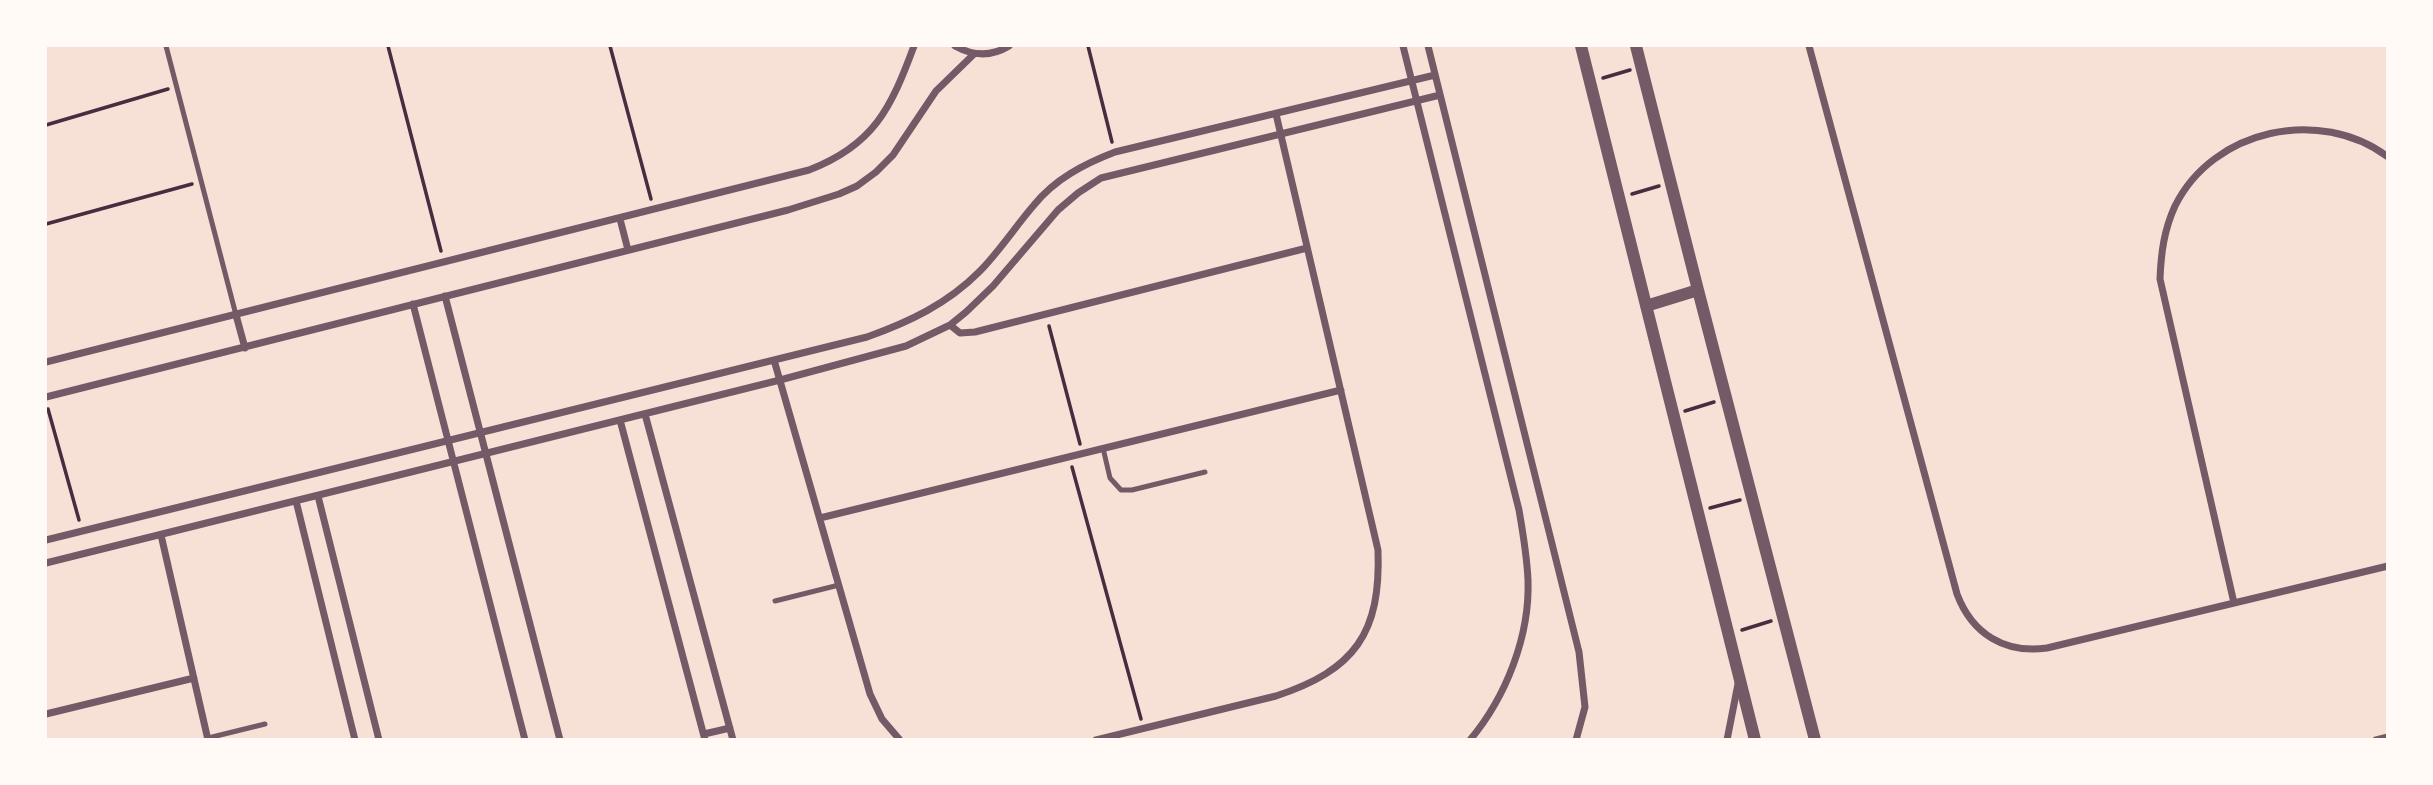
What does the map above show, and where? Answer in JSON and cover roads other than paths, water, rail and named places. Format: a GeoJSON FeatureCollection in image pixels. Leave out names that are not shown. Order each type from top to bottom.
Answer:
{"type":"FeatureCollection","features":[{"type":"Feature","properties":{"kind":"street"},"geometry":{"type":"LineString","coordinates":[[46,362],[779,179],[835,160],[859,142],[879,120],[895,96],[914,46]]}},
{"type":"Feature","properties":{"kind":"street"},"geometry":{"type":"LineString","coordinates":[[955,46],[974,54],[995,52],[1009,46]]}},
{"type":"Feature","properties":{"kind":"street"},"geometry":{"type":"LineString","coordinates":[[1404,46],[1520,510],[1528,581],[1525,621],[1515,660],[1499,696],[1470,740]]}},
{"type":"Feature","properties":{"kind":"street"},"geometry":{"type":"LineString","coordinates":[[1428,46],[1579,652],[1586,707],[1576,740]]}},
{"type":"Feature","properties":{"kind":"street"},"geometry":{"type":"LineString","coordinates":[[1581,46],[1755,740]]}},
{"type":"Feature","properties":{"kind":"street"},"geometry":{"type":"LineString","coordinates":[[1636,46],[1815,739]]}},
{"type":"Feature","properties":{"kind":"street"},"geometry":{"type":"LineString","coordinates":[[1809,46],[1957,594],[1968,617],[1985,635],[2008,647],[2034,650],[2388,566]]}},
{"type":"Feature","properties":{"kind":"street"},"geometry":{"type":"LineString","coordinates":[[46,399],[814,203],[857,186],[893,155],[936,91],[974,54]]}},
{"type":"Feature","properties":{"kind":"street"},"geometry":{"type":"LineString","coordinates":[[46,540],[867,337],[929,311],[953,295],[979,272],[1035,203],[1053,186],[1072,172],[1115,152],[1435,75]]}},
{"type":"Feature","properties":{"kind":"street"},"geometry":{"type":"LineString","coordinates":[[46,563],[780,380],[906,346],[950,325],[993,286],[1058,211],[1078,193],[1101,178],[1440,95]]}},
{"type":"Feature","properties":{"kind":"street"},"geometry":{"type":"LineString","coordinates":[[1096,740],[1303,687],[1328,674],[1343,661],[1366,631],[1376,604],[1378,550],[1276,114]]}},
{"type":"Feature","properties":{"kind":"street"},"geometry":{"type":"LineString","coordinates":[[2234,603],[2160,279],[2166,228],[2176,204],[2191,182],[2209,163],[2254,137],[2293,130],[2332,132],[2357,139],[2388,157]]}},
{"type":"Feature","properties":{"kind":"street"},"geometry":{"type":"LineString","coordinates":[[620,219],[628,250]]}},
{"type":"Feature","properties":{"kind":"street"},"geometry":{"type":"LineString","coordinates":[[950,325],[960,333],[968,334],[1307,248]]}},
{"type":"Feature","properties":{"kind":"street"},"geometry":{"type":"LineString","coordinates":[[1646,306],[1698,290]]}},
{"type":"Feature","properties":{"kind":"street"},"geometry":{"type":"LineString","coordinates":[[445,296],[559,740]]}},
{"type":"Feature","properties":{"kind":"street"},"geometry":{"type":"LineString","coordinates":[[413,304],[525,740]]}},
{"type":"Feature","properties":{"kind":"street"},"geometry":{"type":"LineString","coordinates":[[236,315],[244,348]]}},
{"type":"Feature","properties":{"kind":"street"},"geometry":{"type":"LineString","coordinates":[[774,360],[870,694],[883,719],[900,740]]}},
{"type":"Feature","properties":{"kind":"street"},"geometry":{"type":"LineString","coordinates":[[820,518],[1341,390]]}},
{"type":"Feature","properties":{"kind":"street"},"geometry":{"type":"LineString","coordinates":[[645,414],[733,740]]}},
{"type":"Feature","properties":{"kind":"street"},"geometry":{"type":"LineString","coordinates":[[620,420],[704,737],[730,728]]}},
{"type":"Feature","properties":{"kind":"street"},"geometry":{"type":"LineString","coordinates":[[318,496],[379,740]]}},
{"type":"Feature","properties":{"kind":"street"},"geometry":{"type":"LineString","coordinates":[[296,502],[355,740]]}},
{"type":"Feature","properties":{"kind":"street"},"geometry":{"type":"LineString","coordinates":[[161,535],[208,739]]}},
{"type":"Feature","properties":{"kind":"street"},"geometry":{"type":"LineString","coordinates":[[1727,740],[1739,676]]}},
{"type":"Feature","properties":{"kind":"street"},"geometry":{"type":"LineString","coordinates":[[46,714],[194,678]]}},
{"type":"Feature","properties":{"kind":"street"},"geometry":{"type":"LineString","coordinates":[[2376,740],[2388,737]]}},
{"type":"Feature","properties":{"kind":"lane"},"geometry":{"type":"LineString","coordinates":[[166,46],[236,315]]}},
{"type":"Feature","properties":{"kind":"lane"},"geometry":{"type":"LineString","coordinates":[[1103,449],[1112,483],[1126,491],[1205,472]]}},
{"type":"Feature","properties":{"kind":"lane"},"geometry":{"type":"LineString","coordinates":[[775,601],[839,585]]}},
{"type":"Feature","properties":{"kind":"lane"},"geometry":{"type":"LineString","coordinates":[[208,739],[265,724]]}}]}
